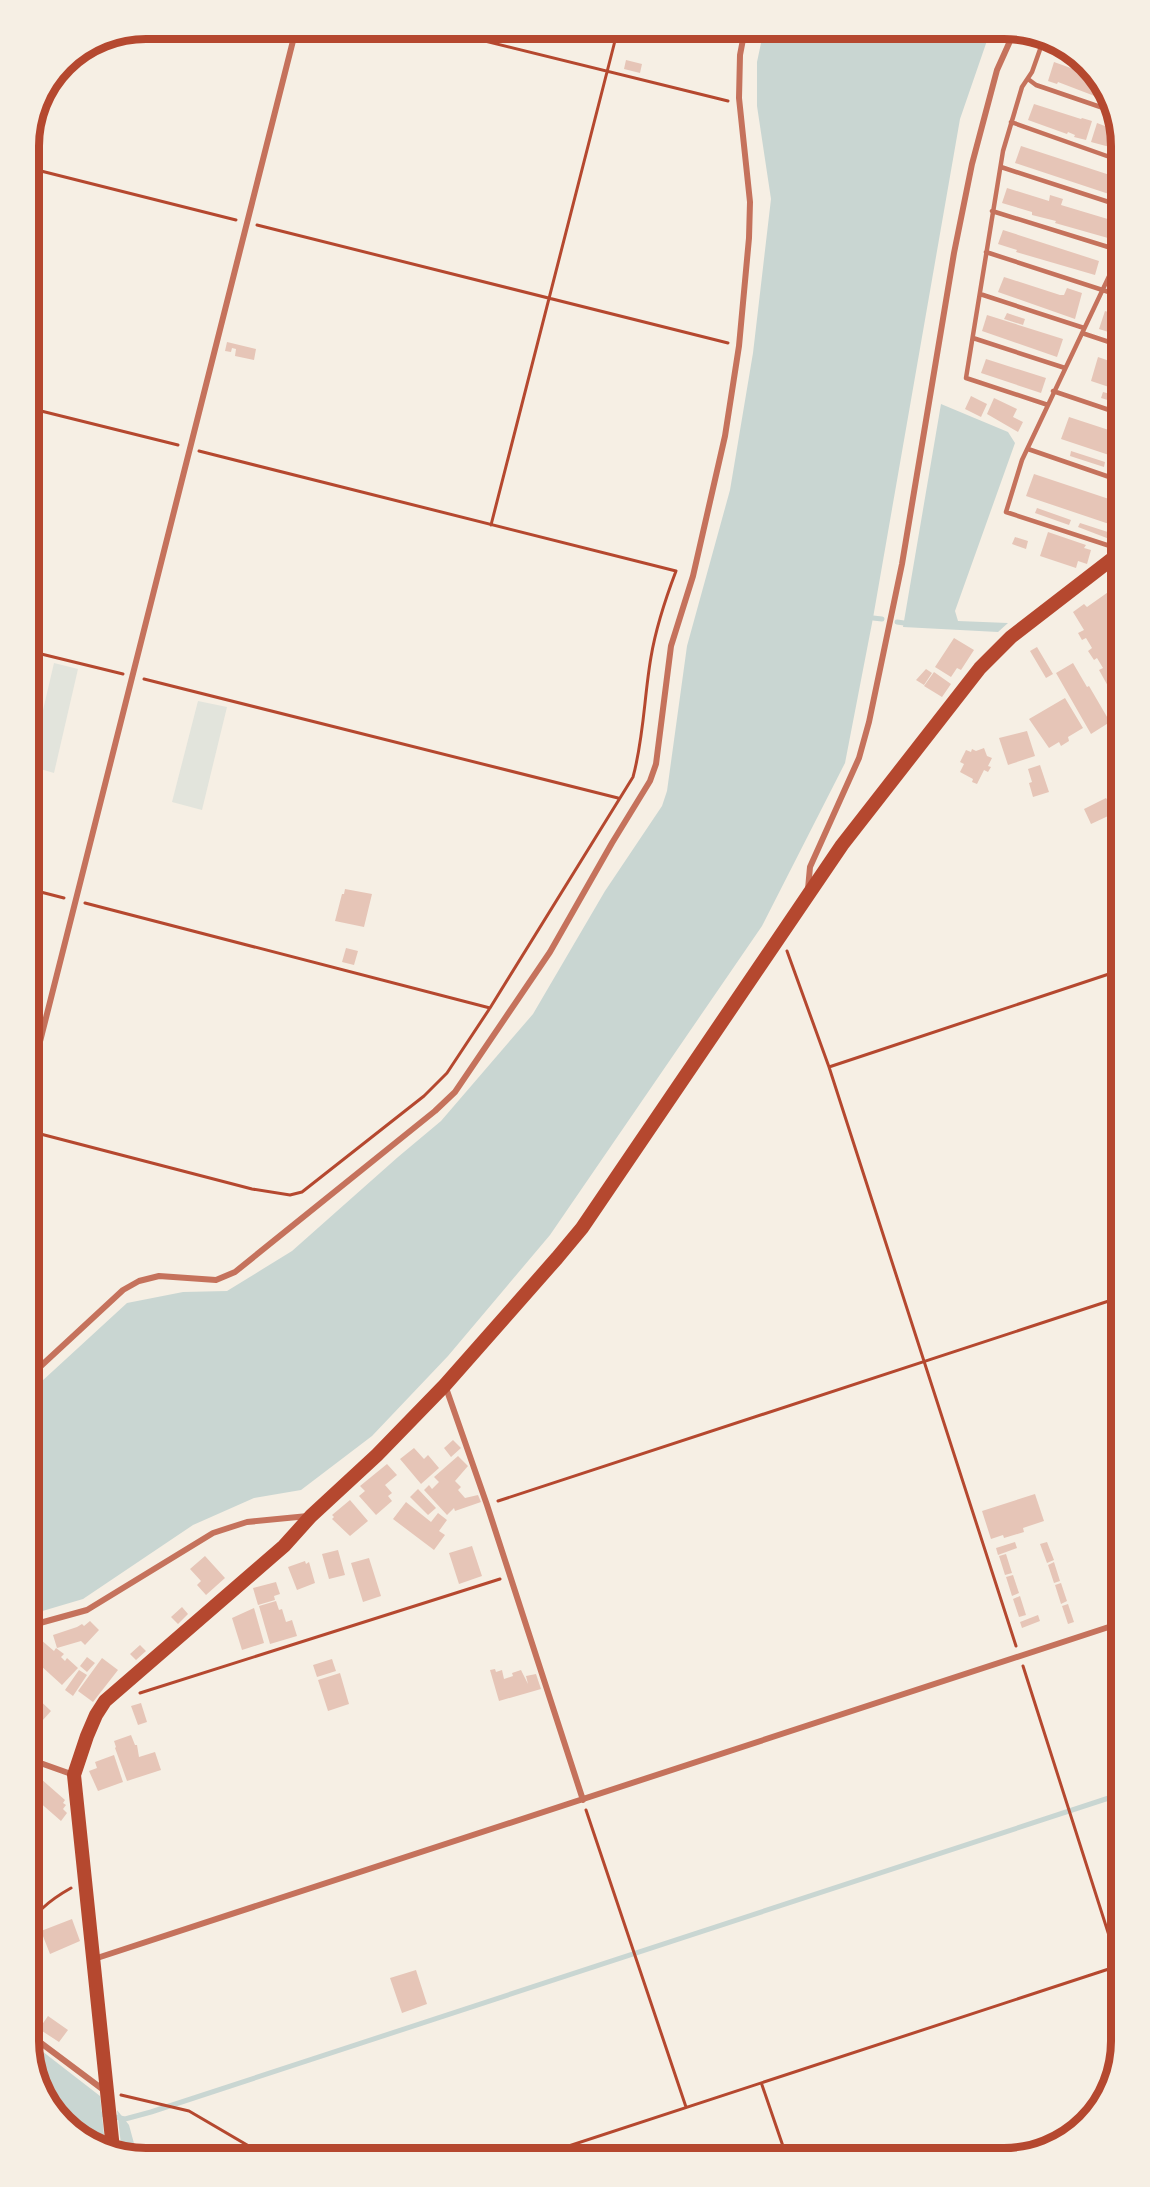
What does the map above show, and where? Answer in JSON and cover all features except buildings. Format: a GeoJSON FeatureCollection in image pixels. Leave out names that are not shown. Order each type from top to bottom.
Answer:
{"type":"FeatureCollection","features":[{"type":"Feature","properties":{"kind":"main road"},"geometry":{"type":"LineString","coordinates":[[111,2142],[74,1775],[96,1715],[105,1701],[183,1632],[236,1590],[377,1455],[445,1385],[557,1258],[582,1228],[842,845],[980,668],[1011,637],[1111,561]]}},
{"type":"Feature","properties":{"kind":"street"},"geometry":{"type":"LineString","coordinates":[[39,1045],[293,39]]}},
{"type":"Feature","properties":{"kind":"street"},"geometry":{"type":"LineString","coordinates":[[39,1368],[123,1290],[139,1281],[159,1276],[216,1280],[235,1272],[435,1111],[455,1092],[550,952],[650,781],[657,765],[671,646],[693,576],[725,436],[739,346],[750,202],[739,98],[740,55],[743,39]]}},
{"type":"Feature","properties":{"kind":"street"},"geometry":{"type":"LineString","coordinates":[[807,895],[810,867],[859,758],[869,722],[902,564],[951,270],[972,164],[996,70],[1011,39]]}},
{"type":"Feature","properties":{"kind":"street"},"geometry":{"type":"LineString","coordinates":[[445,1385],[487,1505],[583,1800]]}},
{"type":"Feature","properties":{"kind":"street"},"geometry":{"type":"LineString","coordinates":[[39,1623],[87,1610],[213,1533],[247,1522],[311,1516]]}},
{"type":"Feature","properties":{"kind":"street"},"geometry":{"type":"LineString","coordinates":[[94,1959],[1111,1627]]}},
{"type":"Feature","properties":{"kind":"street"},"geometry":{"type":"LineString","coordinates":[[39,1763],[74,1775]]}},
{"type":"Feature","properties":{"kind":"street"},"geometry":{"type":"LineString","coordinates":[[39,2043],[107,2097]]}},
{"type":"Feature","properties":{"kind":"lane"},"geometry":{"type":"LineString","coordinates":[[1041,46],[1028,79],[1022,87],[1000,167],[966,378],[1048,405]]}},
{"type":"Feature","properties":{"kind":"lane"},"geometry":{"type":"LineString","coordinates":[[1028,79],[1036,85],[1104,108]]}},
{"type":"Feature","properties":{"kind":"lane"},"geometry":{"type":"LineString","coordinates":[[1011,122],[1111,157]]}},
{"type":"Feature","properties":{"kind":"lane"},"geometry":{"type":"LineString","coordinates":[[1000,167],[1111,202]]}},
{"type":"Feature","properties":{"kind":"lane"},"geometry":{"type":"LineString","coordinates":[[992,211],[1111,248]]}},
{"type":"Feature","properties":{"kind":"lane"},"geometry":{"type":"LineString","coordinates":[[986,252],[1111,293]]}},
{"type":"Feature","properties":{"kind":"lane"},"geometry":{"type":"LineString","coordinates":[[1111,274],[1022,460],[1006,512],[1111,546]]}},
{"type":"Feature","properties":{"kind":"lane"},"geometry":{"type":"LineString","coordinates":[[980,294],[1111,341]]}},
{"type":"Feature","properties":{"kind":"lane"},"geometry":{"type":"LineString","coordinates":[[973,338],[1065,368]]}},
{"type":"Feature","properties":{"kind":"lane"},"geometry":{"type":"LineString","coordinates":[[1053,391],[1111,410]]}},
{"type":"Feature","properties":{"kind":"lane"},"geometry":{"type":"LineString","coordinates":[[1028,449],[1111,477]]}},
{"type":"Feature","properties":{"kind":"path"},"geometry":{"type":"LineString","coordinates":[[476,39],[730,102],[739,98]]}},
{"type":"Feature","properties":{"kind":"path"},"geometry":{"type":"LineString","coordinates":[[491,525],[616,39]]}},
{"type":"Feature","properties":{"kind":"path"},"geometry":{"type":"LineString","coordinates":[[39,171],[739,346]]}},
{"type":"Feature","properties":{"kind":"path"},"geometry":{"type":"LineString","coordinates":[[39,410],[693,576]]}},
{"type":"Feature","properties":{"kind":"path"},"geometry":{"type":"LineString","coordinates":[[39,1134],[252,1188],[290,1195],[302,1192],[424,1096],[447,1073],[490,1008],[633,777],[640,751],[651,658],[661,610],[676,572]]}},
{"type":"Feature","properties":{"kind":"path"},"geometry":{"type":"LineString","coordinates":[[39,653],[619,798]]}},
{"type":"Feature","properties":{"kind":"path"},"geometry":{"type":"LineString","coordinates":[[39,892],[490,1008]]}},
{"type":"Feature","properties":{"kind":"path"},"geometry":{"type":"LineString","coordinates":[[781,935],[829,1067],[1111,1937]]}},
{"type":"Feature","properties":{"kind":"path"},"geometry":{"type":"LineString","coordinates":[[829,1067],[1111,974]]}},
{"type":"Feature","properties":{"kind":"path"},"geometry":{"type":"LineString","coordinates":[[487,1505],[1111,1301]]}},
{"type":"Feature","properties":{"kind":"path"},"geometry":{"type":"LineString","coordinates":[[139,1693],[510,1576]]}},
{"type":"Feature","properties":{"kind":"path"},"geometry":{"type":"LineString","coordinates":[[583,1800],[686,2107]]}},
{"type":"Feature","properties":{"kind":"path"},"geometry":{"type":"LineString","coordinates":[[39,1913],[56,1897],[85,1879]]}},
{"type":"Feature","properties":{"kind":"path"},"geometry":{"type":"LineString","coordinates":[[562,2148],[686,2107],[762,2085],[1111,1968]]}},
{"type":"Feature","properties":{"kind":"path"},"geometry":{"type":"LineString","coordinates":[[762,2085],[784,2148]]}},
{"type":"Feature","properties":{"kind":"path"},"geometry":{"type":"LineString","coordinates":[[107,2097],[184,2109],[252,2148]]}},
{"type":"Feature","properties":{"kind":"shaded area"},"geometry":{"type":"Polygon","coordinates":[[[762,39],[988,39],[960,119],[873,618],[845,763],[762,926],[550,1235],[448,1356],[372,1436],[301,1490],[254,1498],[193,1525],[83,1599],[39,1612],[39,1384],[127,1303],[183,1292],[227,1291],[292,1251],[441,1121],[533,1014],[605,891],[662,806],[667,791],[687,646],[730,490],[753,353],[771,199],[757,106],[757,62],[762,39]]]}},
{"type":"Feature","properties":{"kind":"shaded area"},"geometry":{"type":"Polygon","coordinates":[[[941,404],[1008,432],[1015,443],[955,611],[958,621],[1008,623],[998,632],[903,627],[941,404]]]}},
{"type":"Feature","properties":{"kind":"shaded area"},"geometry":{"type":"Polygon","coordinates":[[[54,663],[78,669],[54,773],[39,769],[39,727],[54,663]]]}},
{"type":"Feature","properties":{"kind":"shaded area"},"geometry":{"type":"Polygon","coordinates":[[[198,701],[227,707],[202,810],[172,802],[198,701]]]}},
{"type":"Feature","properties":{"kind":"shaded area"},"geometry":{"type":"Polygon","coordinates":[[[39,2049],[100,2096],[104,2139],[70,2117],[53,2094],[43,2069],[39,2049]]]}},
{"type":"Feature","properties":{"kind":"shaded area"},"geometry":{"type":"Polygon","coordinates":[[[117,2110],[129,2125],[135,2147],[121,2145],[117,2110]]]}},
{"type":"Feature","properties":{"kind":"waterway"},"geometry":{"type":"LineString","coordinates":[[873,618],[882,619]]}},
{"type":"Feature","properties":{"kind":"waterway"},"geometry":{"type":"LineString","coordinates":[[897,622],[904,623]]}},
{"type":"Feature","properties":{"kind":"waterway"},"geometry":{"type":"LineString","coordinates":[[100,2114],[125,2119],[151,2112],[1111,1797]]}}]}
